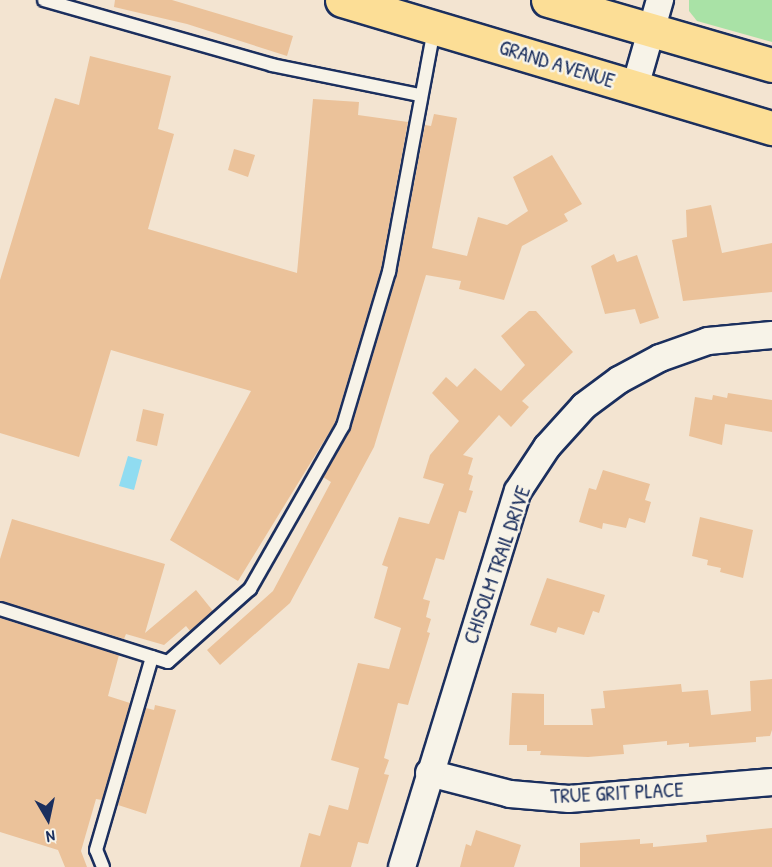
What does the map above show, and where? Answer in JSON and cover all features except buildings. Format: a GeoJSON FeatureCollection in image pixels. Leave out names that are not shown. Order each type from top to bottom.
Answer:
{"type":"FeatureCollection","features":[{"type":"Feature","properties":{"kind":"main road","name":"GRAND AVENUE"},"geometry":{"type":"LineString","coordinates":[[342,0],[772,128]]}},
{"type":"Feature","properties":{"kind":"main road"},"geometry":{"type":"LineString","coordinates":[[548,0],[656,15],[772,65]]}},
{"type":"Feature","properties":{"kind":"street"},"geometry":{"type":"LineString","coordinates":[[635,87],[656,15]]}},
{"type":"Feature","properties":{"kind":"street","name":"CHISOLM TRAIL DRIVE"},"geometry":{"type":"LineString","coordinates":[[402,867],[429,773],[518,491],[548,447],[584,406],[619,380],[660,358],[708,341],[772,335]]}},
{"type":"Feature","properties":{"kind":"street","name":"TRUE GRIT PLACE"},"geometry":{"type":"LineString","coordinates":[[429,773],[510,794],[569,799],[772,782]]}},
{"type":"Feature","properties":{"kind":"lane"},"geometry":{"type":"LineString","coordinates":[[44,0],[272,65],[419,95]]}},
{"type":"Feature","properties":{"kind":"lane"},"geometry":{"type":"LineString","coordinates":[[0,609],[168,662],[250,589],[343,426],[389,272],[419,95],[435,28]]}},
{"type":"Feature","properties":{"kind":"lane"},"geometry":{"type":"LineString","coordinates":[[103,867],[96,850],[152,657]]}},
{"type":"Feature","properties":{"kind":"green space"},"geometry":{"type":"Polygon","coordinates":[[[689,0],[772,0],[772,42],[697,21],[689,11],[689,0]]]}},
{"type":"Feature","properties":{"kind":"water"},"geometry":{"type":"Polygon","coordinates":[[[128,456],[142,460],[134,490],[119,486],[128,456]]]}}]}
